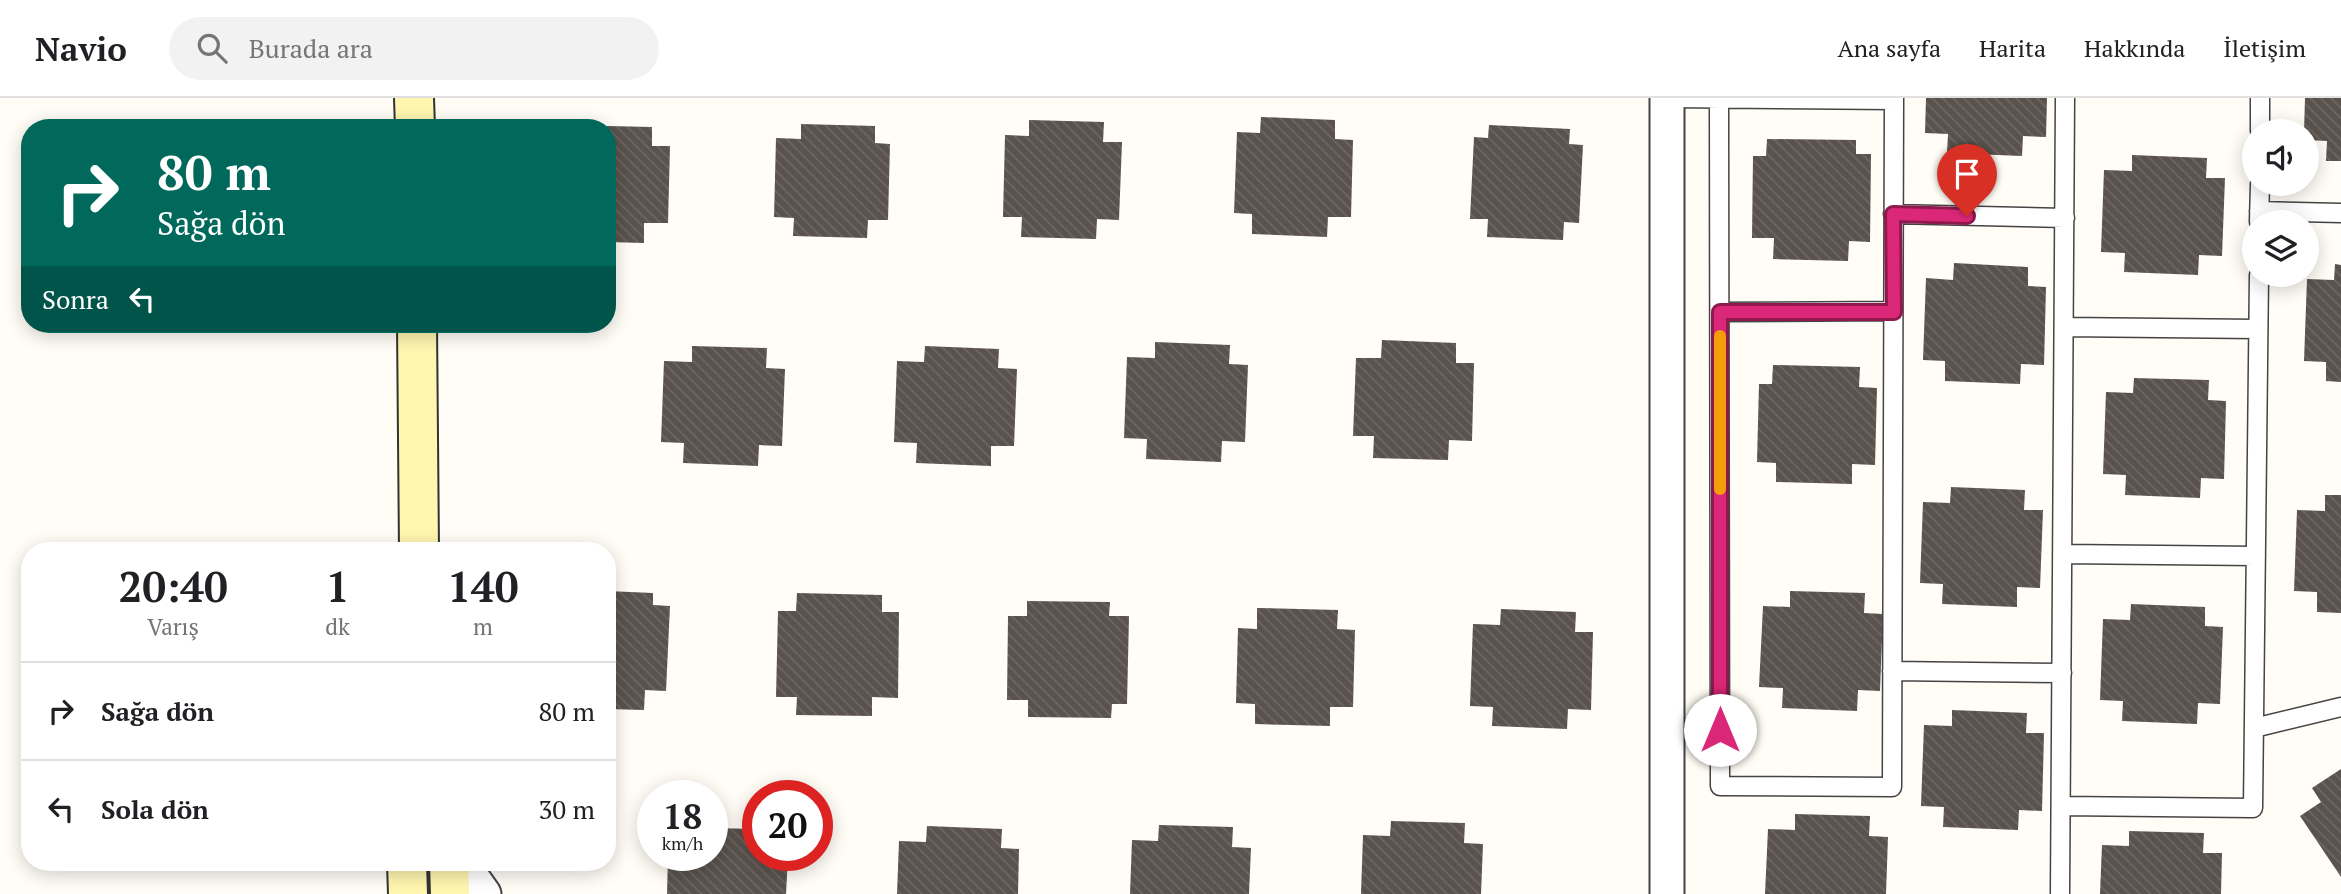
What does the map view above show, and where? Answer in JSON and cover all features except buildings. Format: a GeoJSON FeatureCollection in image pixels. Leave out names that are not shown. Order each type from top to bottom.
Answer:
{"type":"FeatureCollection","features":[{"type":"Feature","properties":{"kind":"main road"},"geometry":{"type":"LineString","coordinates":[[414,98],[415,119]]}},
{"type":"Feature","properties":{"kind":"main road"},"geometry":{"type":"LineString","coordinates":[[416,333],[419,542]]}},
{"type":"Feature","properties":{"kind":"main road"},"geometry":{"type":"LineString","coordinates":[[407,871],[408,894]]}},
{"type":"Feature","properties":{"kind":"main road"},"geometry":{"type":"LineString","coordinates":[[449,871],[450,894]]}},
{"type":"Feature","properties":{"kind":"street"},"geometry":{"type":"LineString","coordinates":[[1667,98],[1667,894]]}},
{"type":"Feature","properties":{"kind":"street"},"geometry":{"type":"LineString","coordinates":[[468,871],[484,894]]}},
{"type":"Feature","properties":{"kind":"lane"},"geometry":{"type":"LineString","coordinates":[[1667,98],[1719,98],[1894,99],[1892,787],[1720,786],[1719,98]]}},
{"type":"Feature","properties":{"kind":"lane"},"geometry":{"type":"LineString","coordinates":[[2060,894],[2065,98]]}},
{"type":"Feature","properties":{"kind":"lane"},"geometry":{"type":"LineString","coordinates":[[2260,98],[2260,119]]}},
{"type":"Feature","properties":{"kind":"lane"},"geometry":{"type":"LineString","coordinates":[[2319,214],[2341,213]]}},
{"type":"Feature","properties":{"kind":"lane"},"geometry":{"type":"LineString","coordinates":[[1893,214],[2065,218]]}},
{"type":"Feature","properties":{"kind":"lane"},"geometry":{"type":"LineString","coordinates":[[2061,806],[2253,808],[2259,287]]}},
{"type":"Feature","properties":{"kind":"lane"},"geometry":{"type":"LineString","coordinates":[[1720,312],[1894,312]]}},
{"type":"Feature","properties":{"kind":"lane"},"geometry":{"type":"LineString","coordinates":[[2064,327],[2258,329]]}},
{"type":"Feature","properties":{"kind":"lane"},"geometry":{"type":"LineString","coordinates":[[2062,554],[2256,556]]}},
{"type":"Feature","properties":{"kind":"lane"},"geometry":{"type":"LineString","coordinates":[[1892,671],[2062,673]]}},
{"type":"Feature","properties":{"kind":"lane"},"geometry":{"type":"LineString","coordinates":[[2254,729],[2341,707]]}},
{"type":"Feature","properties":{"kind":"slow traffic"},"geometry":{"type":"LineString","coordinates":[[1720,336],[1720,489]]}},
{"type":"Feature","properties":{"kind":"route"},"geometry":{"type":"LineString","coordinates":[[1720,730],[1720,312],[1894,312],[1893,214],[1967,216]]}}]}
